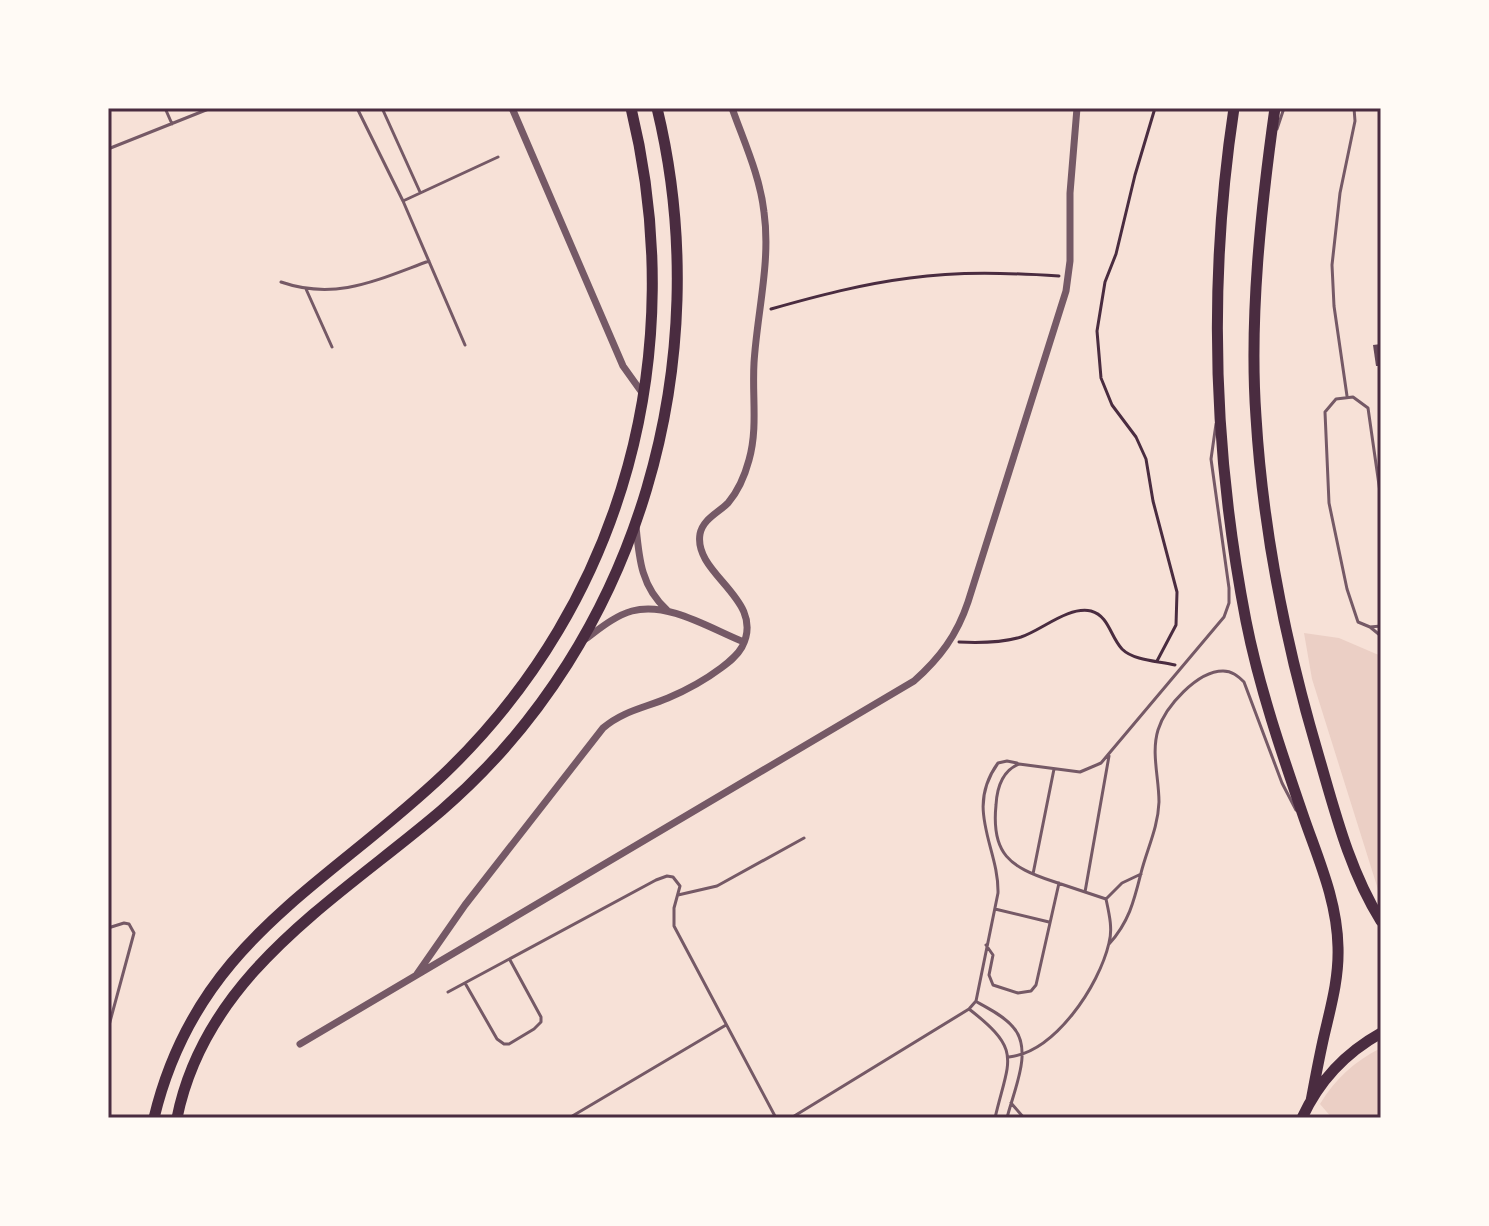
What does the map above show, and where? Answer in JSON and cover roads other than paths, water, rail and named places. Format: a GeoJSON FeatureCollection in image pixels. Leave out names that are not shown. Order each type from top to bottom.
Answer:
{"type":"FeatureCollection","features":[{"type":"Feature","properties":{"kind":"main road"},"geometry":{"type":"LineString","coordinates":[[154,1118],[168,1071],[189,1023],[233,959],[270,922],[444,774],[526,677],[572,605],[605,534],[629,465],[644,395],[653,327],[654,254],[647,180],[631,108]]}},
{"type":"Feature","properties":{"kind":"main road"},"geometry":{"type":"LineString","coordinates":[[177,1118],[205,1037],[243,982],[286,938],[445,807],[479,775],[539,704],[584,640],[612,585],[636,526],[658,448],[668,398],[678,308],[678,244],[673,193],[657,108]]}},
{"type":"Feature","properties":{"kind":"main road"},"geometry":{"type":"LineString","coordinates":[[1234,108],[1225,166],[1217,301],[1218,413],[1228,515],[1246,624],[1270,710],[1333,905],[1338,967],[1311,1101]]}},
{"type":"Feature","properties":{"kind":"main road"},"geometry":{"type":"LineString","coordinates":[[1275,108],[1259,262],[1255,414],[1270,542],[1279,602],[1307,716],[1348,850],[1363,888],[1381,921]]}},
{"type":"Feature","properties":{"kind":"main road"},"geometry":{"type":"LineString","coordinates":[[1302,1118],[1340,1062],[1381,1033]]}},
{"type":"Feature","properties":{"kind":"street"},"geometry":{"type":"LineString","coordinates":[[512,108],[623,366],[644,395]]}},
{"type":"Feature","properties":{"kind":"street"},"geometry":{"type":"LineString","coordinates":[[415,976],[465,905],[603,728],[622,714],[669,698],[700,682],[734,657],[744,642],[747,626],[744,610],[703,555],[700,535],[706,521],[734,495],[750,458],[755,427],[754,369],[766,246],[765,215],[757,179],[732,108]]}},
{"type":"Feature","properties":{"kind":"street"},"geometry":{"type":"LineString","coordinates":[[300,1044],[914,681],[932,665],[961,624],[1058,321],[1069,276],[1070,193],[1077,108]]}},
{"type":"Feature","properties":{"kind":"street"},"geometry":{"type":"LineString","coordinates":[[636,526],[646,584],[651,594],[669,612]]}},
{"type":"Feature","properties":{"kind":"street"},"geometry":{"type":"LineString","coordinates":[[584,640],[619,616],[632,611],[669,612],[744,642]]}},
{"type":"Feature","properties":{"kind":"lane"},"geometry":{"type":"LineString","coordinates":[[165,108],[172,124]]}},
{"type":"Feature","properties":{"kind":"lane"},"geometry":{"type":"LineString","coordinates":[[108,149],[211,108]]}},
{"type":"Feature","properties":{"kind":"lane"},"geometry":{"type":"LineString","coordinates":[[357,108],[403,201],[465,345]]}},
{"type":"Feature","properties":{"kind":"lane"},"geometry":{"type":"LineString","coordinates":[[382,108],[421,192]]}},
{"type":"Feature","properties":{"kind":"lane"},"geometry":{"type":"LineString","coordinates":[[1268,155],[1284,108]]}},
{"type":"Feature","properties":{"kind":"lane"},"geometry":{"type":"LineString","coordinates":[[1347,396],[1334,306],[1332,265],[1340,193],[1355,121],[1354,108]]}},
{"type":"Feature","properties":{"kind":"lane"},"geometry":{"type":"LineString","coordinates":[[403,201],[498,157]]}},
{"type":"Feature","properties":{"kind":"lane"},"geometry":{"type":"LineString","coordinates":[[281,282],[306,289],[331,291],[355,287],[429,261]]}},
{"type":"Feature","properties":{"kind":"lane"},"geometry":{"type":"LineString","coordinates":[[306,289],[332,347]]}},
{"type":"Feature","properties":{"kind":"lane"},"geometry":{"type":"LineString","coordinates":[[1381,499],[1370,413],[1359,399],[1347,396],[1336,399],[1325,412],[1329,503],[1339,561],[1355,617],[1362,625],[1381,626]]}},
{"type":"Feature","properties":{"kind":"lane"},"geometry":{"type":"LineString","coordinates":[[791,1118],[969,1009],[976,1001],[998,882],[984,828],[985,794],[998,763],[1007,761],[1080,772],[1101,763],[1224,617],[1229,603],[1211,459],[1218,413]]}},
{"type":"Feature","properties":{"kind":"lane"},"geometry":{"type":"LineString","coordinates":[[1370,627],[1381,636]]}},
{"type":"Feature","properties":{"kind":"lane"},"geometry":{"type":"LineString","coordinates":[[1009,1057],[1023,1056],[1043,1044],[1066,1022],[1093,982],[1109,944],[1128,919],[1156,825],[1159,806],[1154,749],[1158,730],[1176,698],[1210,674],[1222,671],[1234,673],[1244,682],[1282,783],[1311,838]]}},
{"type":"Feature","properties":{"kind":"lane"},"geometry":{"type":"LineString","coordinates":[[1085,892],[1109,756]]}},
{"type":"Feature","properties":{"kind":"lane"},"geometry":{"type":"LineString","coordinates":[[1019,764],[1010,768],[1000,784],[995,810],[997,836],[1004,855],[1010,863],[1033,874],[1106,899]]}},
{"type":"Feature","properties":{"kind":"lane"},"geometry":{"type":"LineString","coordinates":[[1033,874],[1054,769]]}},
{"type":"Feature","properties":{"kind":"lane"},"geometry":{"type":"LineString","coordinates":[[678,895],[717,886],[804,838]]}},
{"type":"Feature","properties":{"kind":"lane"},"geometry":{"type":"LineString","coordinates":[[1106,899],[1122,883],[1141,874]]}},
{"type":"Feature","properties":{"kind":"lane"},"geometry":{"type":"LineString","coordinates":[[448,992],[667,876],[677,881],[674,926],[776,1118]]}},
{"type":"Feature","properties":{"kind":"lane"},"geometry":{"type":"LineString","coordinates":[[986,945],[993,955],[989,975],[993,985],[1025,994],[1036,985],[1059,883]]}},
{"type":"Feature","properties":{"kind":"lane"},"geometry":{"type":"LineString","coordinates":[[1106,899],[1110,921],[1109,944]]}},
{"type":"Feature","properties":{"kind":"lane"},"geometry":{"type":"LineString","coordinates":[[995,908],[1049,922]]}},
{"type":"Feature","properties":{"kind":"lane"},"geometry":{"type":"LineString","coordinates":[[108,928],[124,923],[129,924],[134,933],[108,1029]]}},
{"type":"Feature","properties":{"kind":"lane"},"geometry":{"type":"LineString","coordinates":[[465,983],[497,1039],[509,1044],[538,1027],[541,1022],[510,960]]}},
{"type":"Feature","properties":{"kind":"lane"},"geometry":{"type":"LineString","coordinates":[[976,1001],[1012,1025],[1021,1041],[1023,1056],[1007,1118]]}},
{"type":"Feature","properties":{"kind":"lane"},"geometry":{"type":"LineString","coordinates":[[969,1009],[999,1034],[1009,1057],[995,1118]]}},
{"type":"Feature","properties":{"kind":"lane"},"geometry":{"type":"LineString","coordinates":[[569,1118],[726,1025]]}},
{"type":"Feature","properties":{"kind":"lane"},"geometry":{"type":"LineString","coordinates":[[1011,1103],[1024,1118]]}}]}
